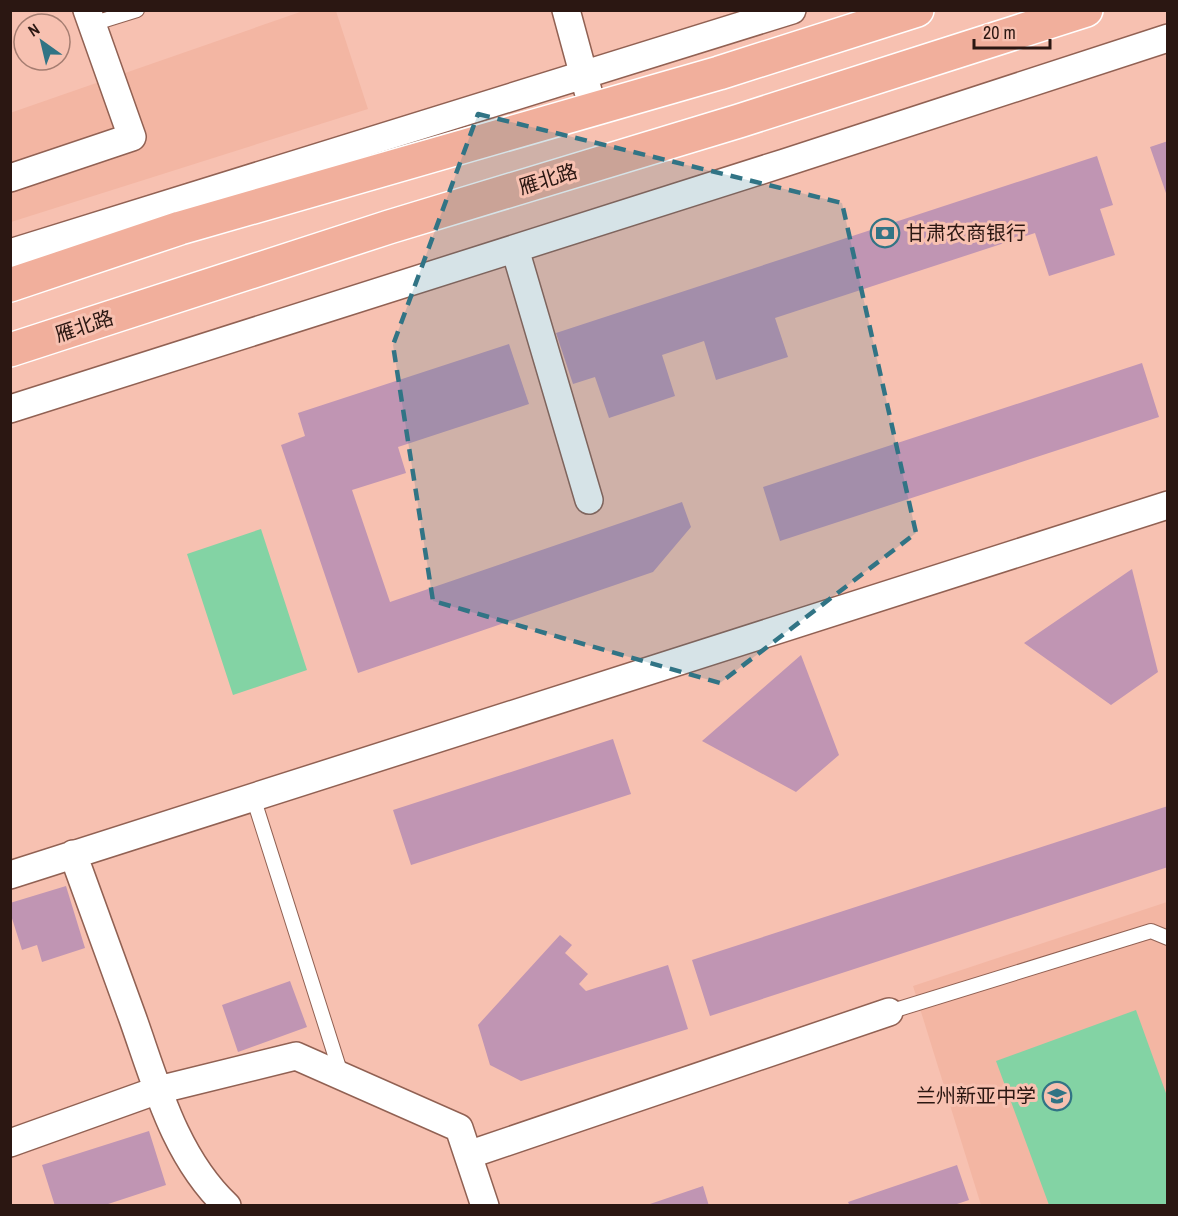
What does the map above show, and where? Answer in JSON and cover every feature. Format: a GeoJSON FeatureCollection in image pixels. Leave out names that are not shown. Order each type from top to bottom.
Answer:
{"type":"FeatureCollection","features":[{"type":"Feature","properties":{"kind":"main road"},"geometry":{"type":"LineString","coordinates":[[10,285],[180,228],[719,73],[916,10]]}},
{"type":"Feature","properties":{"kind":"main road","name":"雁北路"},"geometry":{"type":"LineString","coordinates":[[10,350],[389,227],[739,121],[1086,10]]}},
{"type":"Feature","properties":{"kind":"street"},"geometry":{"type":"LineString","coordinates":[[566,10],[592,110]]}},
{"type":"Feature","properties":{"kind":"street"},"geometry":{"type":"LineString","coordinates":[[10,253],[792,10]]}},
{"type":"Feature","properties":{"kind":"street"},"geometry":{"type":"LineString","coordinates":[[10,178],[132,137],[90,17]]}},
{"type":"Feature","properties":{"kind":"street"},"geometry":{"type":"LineString","coordinates":[[10,409],[515,249],[1167,38]]}},
{"type":"Feature","properties":{"kind":"street"},"geometry":{"type":"LineString","coordinates":[[515,249],[589,500]]}},
{"type":"Feature","properties":{"kind":"street"},"geometry":{"type":"LineString","coordinates":[[10,875],[1167,504]]}},
{"type":"Feature","properties":{"kind":"street"},"geometry":{"type":"LineString","coordinates":[[74,855],[158,1090],[184,1151],[216,1196],[227,1206]]}},
{"type":"Feature","properties":{"kind":"street"},"geometry":{"type":"LineString","coordinates":[[468,1155],[888,1012]]}},
{"type":"Feature","properties":{"kind":"street"},"geometry":{"type":"LineString","coordinates":[[10,1143],[158,1090],[296,1056],[459,1128],[485,1206]]}},
{"type":"Feature","properties":{"kind":"lane"},"geometry":{"type":"LineString","coordinates":[[90,17],[137,10]]}},
{"type":"Feature","properties":{"kind":"lane"},"geometry":{"type":"LineString","coordinates":[[253,797],[341,1076]]}},
{"type":"Feature","properties":{"kind":"lane"},"geometry":{"type":"LineString","coordinates":[[888,1012],[1151,931],[1167,938]]}},
{"type":"Feature","properties":{"kind":"highlighted area"},"geometry":{"type":"Polygon","coordinates":[[[478,114],[842,203],[916,533],[720,683],[433,601],[393,345],[478,114]]]}},
{"type":"Feature","properties":{"kind":"shaded area"},"geometry":{"type":"Polygon","coordinates":[[[306,10],[336,11],[368,109],[11,222],[10,113],[306,10]]]}},
{"type":"Feature","properties":{"kind":"shaded area","name":"兰州新亚中学"},"geometry":{"type":"Polygon","coordinates":[[[1167,902],[1167,1205],[981,1205],[913,986],[1167,902]]]}},
{"type":"Feature","properties":{"kind":"green space"},"geometry":{"type":"Polygon","coordinates":[[[261,529],[307,670],[233,695],[187,554],[261,529]]]}},
{"type":"Feature","properties":{"kind":"green space"},"geometry":{"type":"Polygon","coordinates":[[[1136,1010],[1167,1096],[1167,1205],[1049,1205],[996,1061],[1136,1010]]]}},
{"type":"Feature","properties":{"kind":"building"},"geometry":{"type":"Polygon","coordinates":[[[1168,141],[1168,195],[1167,196],[1150,147],[1168,141]]]}},
{"type":"Feature","properties":{"kind":"building"},"geometry":{"type":"Polygon","coordinates":[[[1097,156],[1113,205],[1100,209],[1115,255],[1049,276],[1035,233],[775,318],[788,357],[716,380],[704,341],[662,355],[675,396],[609,418],[595,377],[573,384],[556,333],[1097,156]]]}},
{"type":"Feature","properties":{"kind":"building"},"geometry":{"type":"Polygon","coordinates":[[[509,344],[529,404],[398,447],[406,473],[352,490],[390,602],[682,502],[691,527],[653,572],[358,673],[281,445],[305,436],[298,413],[509,344]]]}},
{"type":"Feature","properties":{"kind":"building"},"geometry":{"type":"Polygon","coordinates":[[[1142,363],[1159,417],[780,541],[763,487],[1142,363]]]}},
{"type":"Feature","properties":{"kind":"building"},"geometry":{"type":"Polygon","coordinates":[[[1132,569],[1158,672],[1111,705],[1024,643],[1132,569]]]}},
{"type":"Feature","properties":{"kind":"building"},"geometry":{"type":"Polygon","coordinates":[[[801,655],[839,755],[796,792],[702,741],[801,655]]]}},
{"type":"Feature","properties":{"kind":"building"},"geometry":{"type":"Polygon","coordinates":[[[613,739],[631,794],[411,865],[393,810],[613,739]]]}},
{"type":"Feature","properties":{"kind":"building"},"geometry":{"type":"Polygon","coordinates":[[[1168,806],[1168,867],[710,1016],[692,960],[1168,806]]]}},
{"type":"Feature","properties":{"kind":"building"},"geometry":{"type":"Polygon","coordinates":[[[66,886],[85,948],[42,962],[37,945],[22,950],[10,912],[10,903],[66,886]]]}},
{"type":"Feature","properties":{"kind":"building"},"geometry":{"type":"Polygon","coordinates":[[[560,935],[572,945],[565,953],[588,974],[579,984],[586,991],[668,965],[688,1029],[521,1081],[490,1065],[478,1025],[560,935]]]}},
{"type":"Feature","properties":{"kind":"building"},"geometry":{"type":"Polygon","coordinates":[[[290,981],[307,1027],[238,1052],[222,1005],[290,981]]]}},
{"type":"Feature","properties":{"kind":"building"},"geometry":{"type":"Polygon","coordinates":[[[149,1131],[166,1185],[102,1206],[55,1206],[42,1165],[149,1131]]]}},
{"type":"Feature","properties":{"kind":"building"},"geometry":{"type":"Polygon","coordinates":[[[957,1165],[969,1200],[951,1206],[850,1206],[848,1202],[957,1165]]]}},
{"type":"Feature","properties":{"kind":"building"},"geometry":{"type":"Polygon","coordinates":[[[703,1186],[709,1206],[647,1206],[647,1205],[703,1186]]]}},
{"type":"Feature","properties":{"kind":"place","name":"甘肃农商银行"},"geometry":{"type":"Point","coordinates":[885,233]}},
{"type":"Feature","properties":{"kind":"place","name":"兰州新亚中学"},"geometry":{"type":"Point","coordinates":[1057,1096]}}]}
